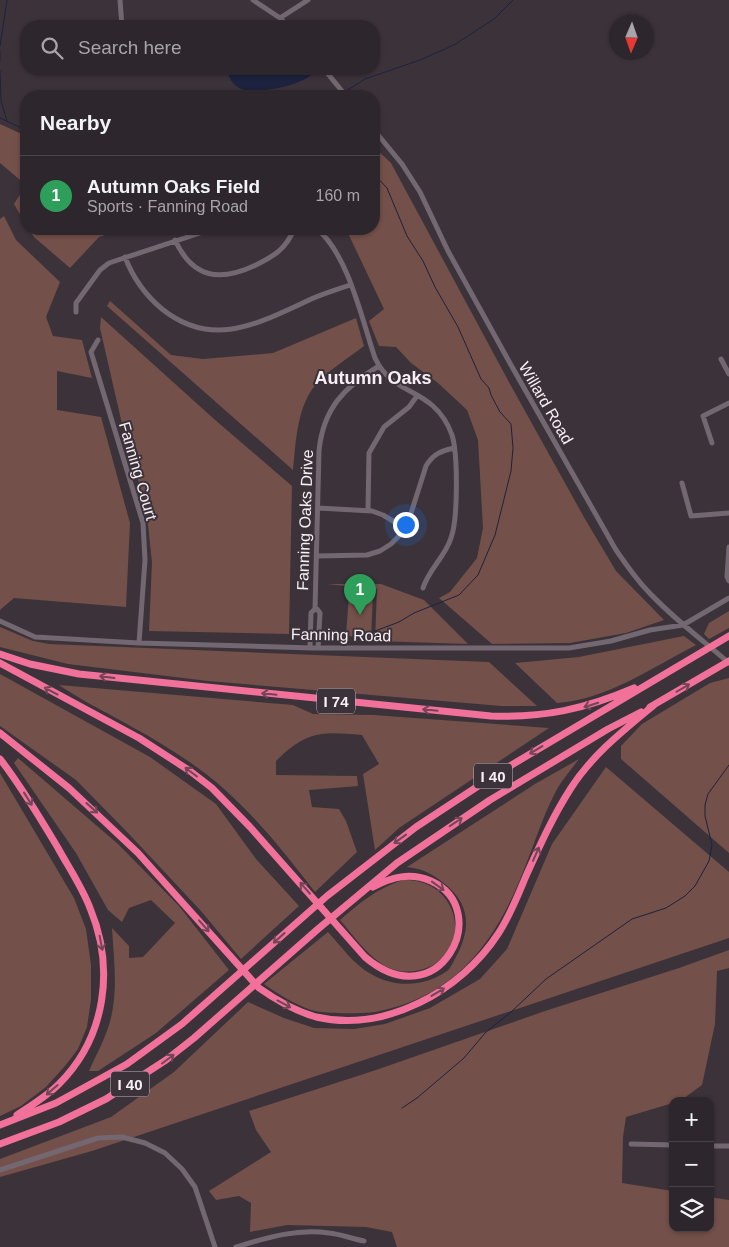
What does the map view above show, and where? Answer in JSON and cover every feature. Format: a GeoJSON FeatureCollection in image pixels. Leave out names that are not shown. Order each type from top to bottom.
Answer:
{"type":"FeatureCollection","features":[{"type":"Feature","properties":{"kind":"highway","name":"I 40"},"geometry":{"type":"LineString","coordinates":[[2,1125],[56,1103],[127,1064],[182,1024],[306,914],[386,849],[459,798],[727,637]]}},
{"type":"Feature","properties":{"kind":"highway","name":"I 74"},"geometry":{"type":"LineString","coordinates":[[0,654],[30,664],[79,674],[516,717],[539,716],[578,709],[614,696],[668,672]]}},
{"type":"Feature","properties":{"kind":"highway","name":"I 40"},"geometry":{"type":"LineString","coordinates":[[0,1144],[60,1122],[135,1081],[166,1060],[244,995],[318,929],[404,858],[470,812],[608,729],[729,662]]}},
{"type":"Feature","properties":{"kind":"highway"},"geometry":{"type":"LineString","coordinates":[[0,663],[139,738],[166,754],[212,788],[250,827],[365,957],[380,968],[404,976],[419,976],[437,967],[452,951],[457,938],[458,916],[453,901],[443,888],[420,877],[399,876],[361,893]]}},
{"type":"Feature","properties":{"kind":"highway"},"geometry":{"type":"LineString","coordinates":[[0,733],[69,788],[138,853],[258,988],[282,1003],[304,1013],[330,1019],[354,1020],[393,1013],[422,1001],[448,986],[471,967],[490,945],[505,922],[549,825],[572,785],[601,751],[654,705]]}},
{"type":"Feature","properties":{"kind":"highway"},"geometry":{"type":"LineString","coordinates":[[0,759],[51,836],[83,893],[99,934],[104,971],[103,997],[99,1016],[90,1040],[77,1062],[49,1093],[2,1125]]}},
{"type":"Feature","properties":{"kind":"street"},"geometry":{"type":"LineString","coordinates":[[120,0],[122,20]]}},
{"type":"Feature","properties":{"kind":"street"},"geometry":{"type":"LineString","coordinates":[[253,0],[280,18],[308,0]]}},
{"type":"Feature","properties":{"kind":"street"},"geometry":{"type":"LineString","coordinates":[[329,75],[341,90]]}},
{"type":"Feature","properties":{"kind":"street","name":"Willard Road"},"geometry":{"type":"LineString","coordinates":[[380,137],[402,164],[420,192],[448,251],[616,550],[646,589],[683,625],[729,662]]}},
{"type":"Feature","properties":{"kind":"street"},"geometry":{"type":"LineString","coordinates":[[76,312],[76,303],[100,270],[108,263],[192,235]]}},
{"type":"Feature","properties":{"kind":"street"},"geometry":{"type":"LineString","coordinates":[[175,240],[183,255],[198,268],[216,275],[229,275],[244,271],[278,253],[291,235]]}},
{"type":"Feature","properties":{"kind":"street"},"geometry":{"type":"LineString","coordinates":[[323,235],[339,255],[379,366],[390,379],[430,403],[441,414],[448,426],[454,448],[456,510],[453,532],[445,552],[431,571],[423,588]]}},
{"type":"Feature","properties":{"kind":"street"},"geometry":{"type":"LineString","coordinates":[[124,257],[134,279],[146,295],[172,317],[182,322],[213,330],[235,330],[260,323],[311,299],[350,285]]}},
{"type":"Feature","properties":{"kind":"street","name":"Fanning Court"},"geometry":{"type":"LineString","coordinates":[[98,340],[91,352],[143,522],[145,560],[139,642]]}},
{"type":"Feature","properties":{"kind":"street"},"geometry":{"type":"LineString","coordinates":[[721,359],[729,374]]}},
{"type":"Feature","properties":{"kind":"street","name":"Fanning Oaks Drive"},"geometry":{"type":"LineString","coordinates":[[310,648],[311,613],[315,609],[319,451],[325,423],[331,409],[344,392],[361,377],[379,366]]}},
{"type":"Feature","properties":{"kind":"street"},"geometry":{"type":"LineString","coordinates":[[368,510],[369,453],[384,427],[409,408],[417,396]]}},
{"type":"Feature","properties":{"kind":"street"},"geometry":{"type":"LineString","coordinates":[[712,443],[703,416],[729,403]]}},
{"type":"Feature","properties":{"kind":"street"},"geometry":{"type":"LineString","coordinates":[[317,556],[360,556],[373,553],[391,544],[406,529],[426,466],[433,456],[454,448]]}},
{"type":"Feature","properties":{"kind":"street"},"geometry":{"type":"LineString","coordinates":[[682,483],[691,516],[729,513]]}},
{"type":"Feature","properties":{"kind":"street"},"geometry":{"type":"LineString","coordinates":[[318,508],[368,510],[384,515],[406,529]]}},
{"type":"Feature","properties":{"kind":"street"},"geometry":{"type":"LineString","coordinates":[[729,548],[727,577],[729,581]]}},
{"type":"Feature","properties":{"kind":"street"},"geometry":{"type":"LineString","coordinates":[[683,625],[729,598]]}},
{"type":"Feature","properties":{"kind":"street","name":"Fanning Oaks Drive"},"geometry":{"type":"LineString","coordinates":[[315,609],[320,613],[318,648]]}},
{"type":"Feature","properties":{"kind":"street","name":"Fanning Road"},"geometry":{"type":"LineString","coordinates":[[0,621],[35,636],[310,648],[568,648],[611,642],[650,630],[683,625]]}},
{"type":"Feature","properties":{"kind":"street"},"geometry":{"type":"LineString","coordinates":[[0,1170],[98,1138],[122,1137],[145,1143],[165,1153],[182,1169],[195,1187],[215,1247]]}},
{"type":"Feature","properties":{"kind":"street"},"geometry":{"type":"LineString","coordinates":[[631,1144],[669,1145]]}},
{"type":"Feature","properties":{"kind":"street"},"geometry":{"type":"LineString","coordinates":[[714,1146],[729,1146]]}},
{"type":"Feature","properties":{"kind":"street"},"geometry":{"type":"LineString","coordinates":[[236,1247],[281,1234],[305,1232],[329,1233],[364,1241]]}},
{"type":"Feature","properties":{"kind":"shaded area"},"geometry":{"type":"Polygon","coordinates":[[[0,124],[20,133],[20,180],[0,163],[0,124]]]}},
{"type":"Feature","properties":{"kind":"shaded area"},"geometry":{"type":"Polygon","coordinates":[[[380,153],[391,163],[510,384],[616,571],[664,620],[626,633],[570,643],[492,644],[439,598],[450,592],[477,558],[483,528],[478,440],[467,410],[438,383],[411,363],[396,347],[379,346],[369,321],[384,309],[349,235],[380,235],[380,153]]]}},
{"type":"Feature","properties":{"kind":"shaded area"},"geometry":{"type":"Polygon","coordinates":[[[20,194],[20,214],[14,204],[20,194]]]}},
{"type":"Feature","properties":{"kind":"shaded area"},"geometry":{"type":"Polygon","coordinates":[[[4,216],[16,240],[60,282],[46,317],[53,336],[82,340],[92,378],[57,371],[57,410],[101,417],[130,523],[126,607],[14,598],[0,610],[0,219],[4,216]]]}},
{"type":"Feature","properties":{"kind":"shaded area"},"geometry":{"type":"Polygon","coordinates":[[[33,235],[105,235],[99,237],[70,268],[33,235]]]}},
{"type":"Feature","properties":{"kind":"shaded area"},"geometry":{"type":"Polygon","coordinates":[[[110,301],[171,355],[203,359],[273,353],[356,318],[364,346],[328,373],[311,391],[299,423],[293,470],[107,306],[110,301]]]}},
{"type":"Feature","properties":{"kind":"shaded area"},"geometry":{"type":"Polygon","coordinates":[[[101,317],[214,419],[292,486],[289,634],[149,631],[152,562],[146,506],[125,437],[100,328],[101,317]]]}},
{"type":"Feature","properties":{"kind":"shaded area"},"geometry":{"type":"Polygon","coordinates":[[[327,584],[381,584],[424,600],[468,644],[375,641],[377,589],[327,584]]]}},
{"type":"Feature","properties":{"kind":"shaded area"},"geometry":{"type":"Polygon","coordinates":[[[349,593],[373,595],[371,638],[346,636],[349,593]]]}},
{"type":"Feature","properties":{"kind":"shaded area"},"geometry":{"type":"Polygon","coordinates":[[[729,611],[729,628],[709,639],[704,634],[709,623],[729,611]]]}},
{"type":"Feature","properties":{"kind":"shaded area"},"geometry":{"type":"Polygon","coordinates":[[[0,627],[33,641],[49,644],[489,662],[537,706],[501,706],[208,681],[68,664],[0,647],[0,627]]]}},
{"type":"Feature","properties":{"kind":"shaded area"},"geometry":{"type":"Polygon","coordinates":[[[684,636],[696,645],[629,681],[593,696],[575,701],[557,703],[515,663],[579,657],[684,636]]]}},
{"type":"Feature","properties":{"kind":"shaded area"},"geometry":{"type":"Polygon","coordinates":[[[0,674],[150,757],[216,804],[256,859],[299,906],[241,959],[201,911],[76,780],[0,726],[0,674]]]}},
{"type":"Feature","properties":{"kind":"shaded area"},"geometry":{"type":"Polygon","coordinates":[[[729,678],[729,853],[621,759],[621,746],[642,724],[710,683],[729,678]]]}},
{"type":"Feature","properties":{"kind":"shaded area"},"geometry":{"type":"Polygon","coordinates":[[[59,685],[293,705],[313,714],[374,715],[549,728],[399,828],[375,850],[363,774],[379,764],[362,735],[335,733],[315,735],[296,744],[276,761],[276,775],[357,776],[358,786],[309,790],[312,807],[339,809],[346,821],[357,852],[315,892],[257,821],[207,774],[160,743],[59,685]]]}},
{"type":"Feature","properties":{"kind":"shaded area"},"geometry":{"type":"Polygon","coordinates":[[[18,758],[118,844],[179,906],[229,970],[156,1033],[98,1071],[89,1071],[106,1034],[114,1004],[115,978],[112,928],[129,946],[129,958],[143,957],[175,923],[151,900],[129,908],[122,922],[108,910],[76,853],[14,763],[18,758]]]}},
{"type":"Feature","properties":{"kind":"shaded area"},"geometry":{"type":"Polygon","coordinates":[[[579,759],[560,784],[551,802],[514,894],[501,918],[487,941],[451,979],[429,993],[404,1004],[375,1012],[361,1013],[333,1013],[311,1010],[286,999],[264,984],[328,932],[359,966],[380,979],[389,982],[419,983],[447,971],[462,945],[465,935],[466,917],[463,908],[453,892],[441,880],[418,869],[407,867],[535,784],[579,759]]]}},
{"type":"Feature","properties":{"kind":"shaded area"},"geometry":{"type":"Polygon","coordinates":[[[606,767],[729,872],[729,938],[92,1151],[0,1177],[0,1159],[111,1117],[174,1072],[248,1002],[284,1018],[314,1028],[354,1029],[385,1024],[430,1008],[480,979],[507,949],[552,844],[606,767]]]}},
{"type":"Feature","properties":{"kind":"shaded area"},"geometry":{"type":"Polygon","coordinates":[[[0,773],[74,898],[86,929],[91,965],[91,1000],[87,1027],[78,1049],[65,1066],[46,1087],[21,1106],[0,1116],[0,773]]]}},
{"type":"Feature","properties":{"kind":"shaded area"},"geometry":{"type":"Polygon","coordinates":[[[403,880],[424,883],[439,892],[450,905],[455,921],[454,937],[447,952],[434,964],[410,972],[392,969],[383,965],[363,948],[340,920],[377,892],[403,880]]]}},
{"type":"Feature","properties":{"kind":"shaded area"},"geometry":{"type":"Polygon","coordinates":[[[729,950],[729,968],[717,971],[715,1024],[702,1085],[686,1097],[669,1097],[669,1104],[626,1117],[623,1137],[622,1183],[669,1190],[669,1232],[714,1232],[714,1198],[729,1200],[729,1247],[397,1247],[392,1232],[366,1227],[287,1225],[250,1232],[251,1203],[239,1196],[216,1200],[209,1191],[271,1152],[256,1130],[249,1111],[729,950]]]}},
{"type":"Feature","properties":{"kind":"water"},"geometry":{"type":"Polygon","coordinates":[[[229,75],[311,75],[292,84],[268,90],[246,90],[239,88],[232,82],[229,75]]]}},
{"type":"Feature","properties":{"kind":"waterway"},"geometry":{"type":"LineString","coordinates":[[0,46],[7,0]]}},
{"type":"Feature","properties":{"kind":"waterway"},"geometry":{"type":"LineString","coordinates":[[380,74],[420,60],[454,45],[494,19],[513,0]]}},
{"type":"Feature","properties":{"kind":"waterway"},"geometry":{"type":"LineString","coordinates":[[0,51],[0,61]]}},
{"type":"Feature","properties":{"kind":"waterway"},"geometry":{"type":"LineString","coordinates":[[0,71],[1,101],[7,121]]}},
{"type":"Feature","properties":{"kind":"waterway"},"geometry":{"type":"LineString","coordinates":[[348,90],[365,79],[377,75]]}},
{"type":"Feature","properties":{"kind":"waterway"},"geometry":{"type":"LineString","coordinates":[[0,118],[20,127]]}},
{"type":"Feature","properties":{"kind":"waterway"},"geometry":{"type":"LineString","coordinates":[[363,640],[375,631],[459,595],[478,575],[495,535],[511,471],[513,448],[511,424],[500,412],[489,388],[481,379],[458,327],[435,287],[423,261],[407,236],[387,188],[380,180]]}},
{"type":"Feature","properties":{"kind":"waterway"},"geometry":{"type":"LineString","coordinates":[[402,1108],[417,1098],[464,1058],[486,1032],[510,1013],[546,979],[632,919],[666,908],[685,896],[695,886],[709,861],[712,845],[705,816],[708,794],[729,765]]}},
{"type":"Feature","properties":{"kind":"place","name":"Autumn Oaks Field"},"geometry":{"type":"Point","coordinates":[360,615]}},
{"type":"Feature","properties":{"kind":"district","name":"Autumn Oaks"},"geometry":{"type":"Point","coordinates":[373,378]}}]}
